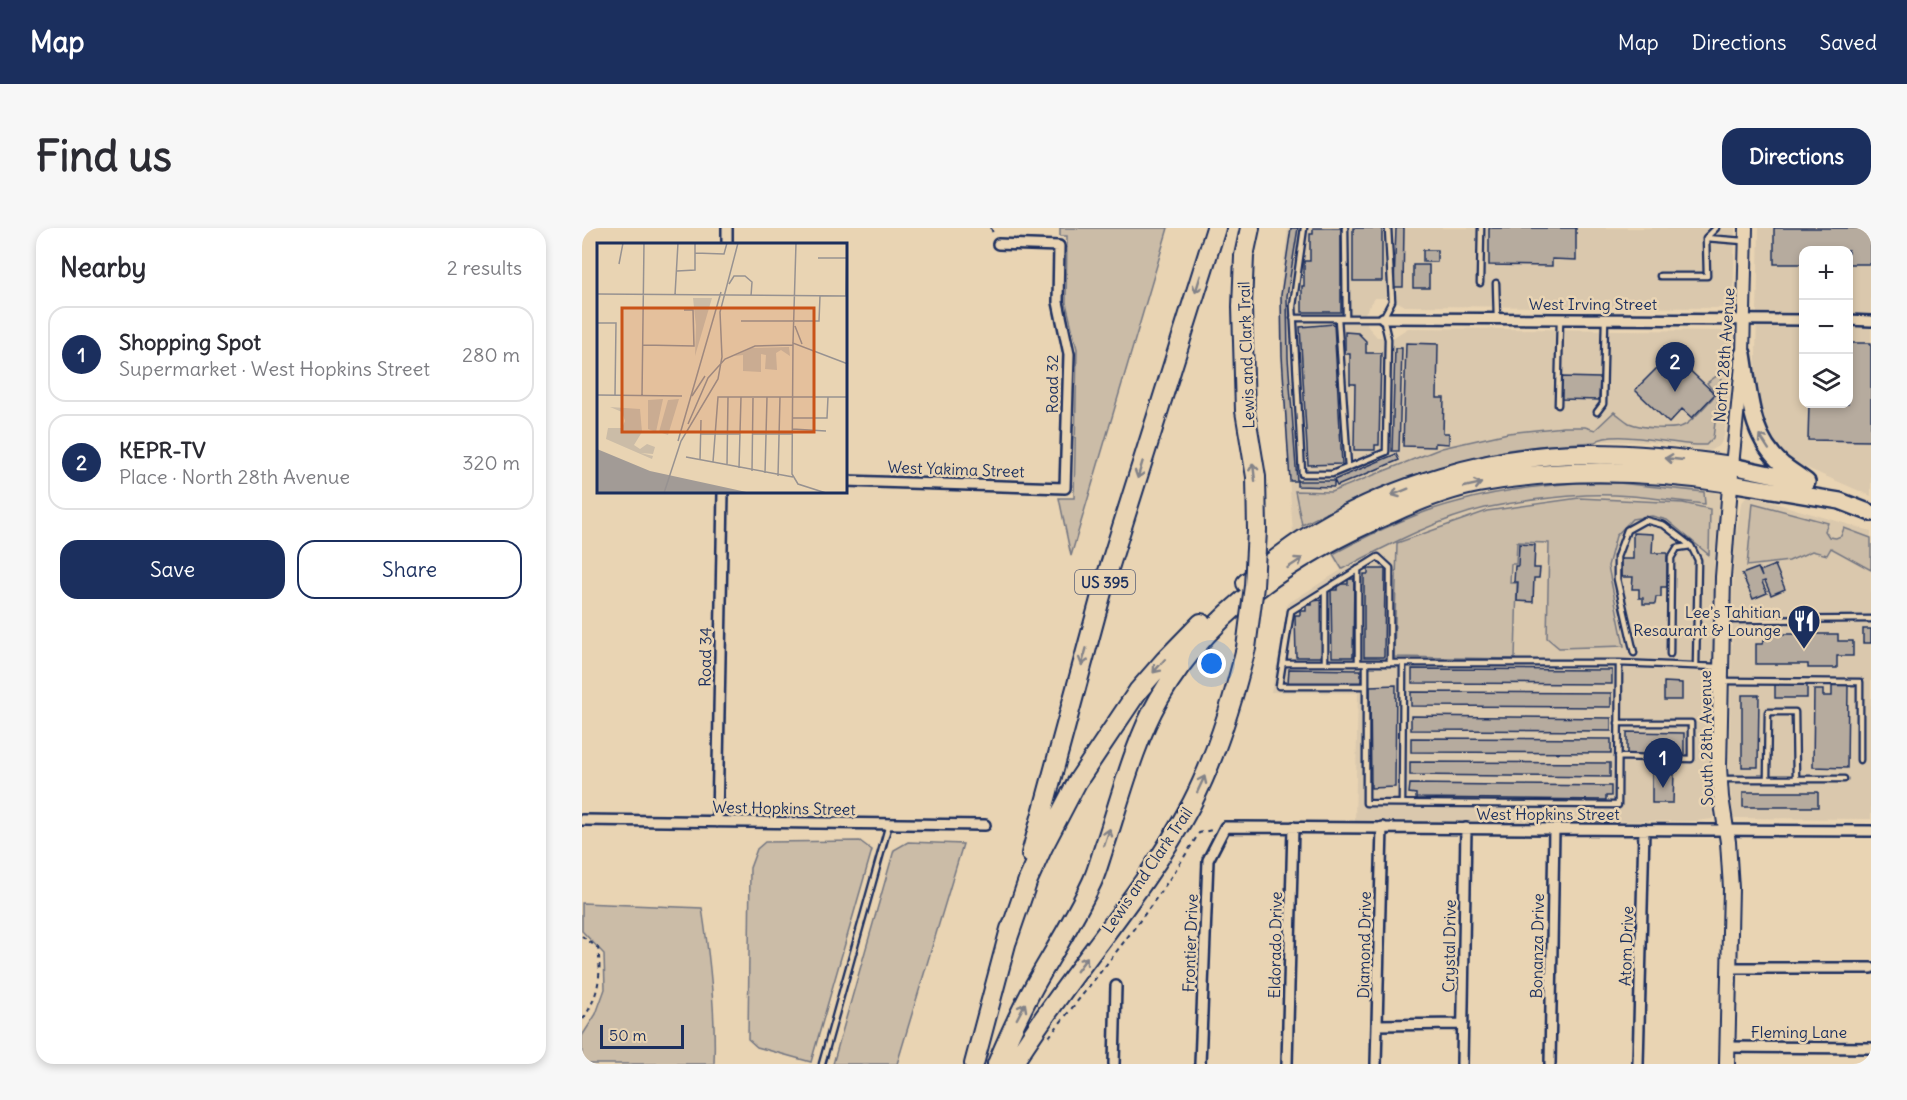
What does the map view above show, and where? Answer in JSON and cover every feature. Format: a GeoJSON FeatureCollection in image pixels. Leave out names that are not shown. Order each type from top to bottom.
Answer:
{"type":"FeatureCollection","features":[{"type":"Feature","properties":{"kind":"highway","name":"US 395"},"geometry":{"type":"LineString","coordinates":[[974,1064],[1105,581],[1216,228]]}},
{"type":"Feature","properties":{"kind":"highway","name":"Lewis and Clark Trail"},"geometry":{"type":"LineString","coordinates":[[1013,1064],[1032,1034],[1157,861],[1191,803],[1220,739],[1230,709],[1246,648],[1254,586],[1257,530],[1256,477],[1245,411],[1242,307],[1244,256],[1250,228]]}},
{"type":"Feature","properties":{"kind":"highway"},"geometry":{"type":"LineString","coordinates":[[1242,307],[1253,278],[1262,228]]}},
{"type":"Feature","properties":{"kind":"highway"},"geometry":{"type":"LineString","coordinates":[[1007,941],[1028,880],[1059,814],[1082,774],[1138,691],[1214,611],[1273,561],[1312,533],[1361,507],[1422,483],[1474,468],[1535,458],[1608,454],[1677,459],[1731,474]]}},
{"type":"Feature","properties":{"kind":"highway"},"geometry":{"type":"LineString","coordinates":[[997,1064],[1010,1032],[1040,975],[1070,927],[1093,879],[1136,750],[1158,701],[1182,662],[1196,645],[1219,621],[1277,574],[1318,548],[1369,522],[1425,498],[1477,483],[1602,472],[1731,474]]}},
{"type":"Feature","properties":{"kind":"main road"},"geometry":{"type":"LineString","coordinates":[[1743,354],[1754,422],[1761,438],[1783,465],[1840,501]]}},
{"type":"Feature","properties":{"kind":"main road"},"geometry":{"type":"LineString","coordinates":[[1731,474],[1807,482]]}},
{"type":"Feature","properties":{"kind":"main road"},"geometry":{"type":"LineString","coordinates":[[1731,474],[1840,501],[1871,513]]}},
{"type":"Feature","properties":{"kind":"main road","name":"South 28th Avenue"},"geometry":{"type":"LineString","coordinates":[[1727,1064],[1731,888],[1719,779],[1724,544],[1731,474]]}},
{"type":"Feature","properties":{"kind":"street","name":"North 28th Avenue"},"geometry":{"type":"LineString","coordinates":[[1731,474],[1743,354],[1746,234]]}},
{"type":"Feature","properties":{"kind":"street","name":"Road 32"},"geometry":{"type":"LineString","coordinates":[[998,244],[1059,246],[1058,302],[1069,354],[1065,488]]}},
{"type":"Feature","properties":{"kind":"street","name":"West Irving Street"},"geometry":{"type":"LineString","coordinates":[[1383,318],[1799,320]]}},
{"type":"Feature","properties":{"kind":"street"},"geometry":{"type":"LineString","coordinates":[[1853,321],[1871,321]]}},
{"type":"Feature","properties":{"kind":"street","name":"West Yakima Street"},"geometry":{"type":"LineString","coordinates":[[848,481],[1065,488]]}},
{"type":"Feature","properties":{"kind":"street","name":"Road 34"},"geometry":{"type":"LineString","coordinates":[[717,822],[723,494]]}},
{"type":"Feature","properties":{"kind":"street","name":"West Hopkins Street"},"geometry":{"type":"LineString","coordinates":[[582,820],[985,825]]}},
{"type":"Feature","properties":{"kind":"street","name":"Eldorado Drive"},"geometry":{"type":"LineString","coordinates":[[1287,1064],[1293,827]]}},
{"type":"Feature","properties":{"kind":"street","name":"West Hopkins Street"},"geometry":{"type":"LineString","coordinates":[[1224,829],[1383,827],[1871,831]]}},
{"type":"Feature","properties":{"kind":"street","name":"Diamond Drive"},"geometry":{"type":"LineString","coordinates":[[1376,1064],[1383,827]]}},
{"type":"Feature","properties":{"kind":"street","name":"Crystal Drive"},"geometry":{"type":"LineString","coordinates":[[1462,1064],[1466,828]]}},
{"type":"Feature","properties":{"kind":"street","name":"Frontier Drive"},"geometry":{"type":"LineString","coordinates":[[1200,1064],[1208,860],[1224,829]]}},
{"type":"Feature","properties":{"kind":"street","name":"Bonanza Drive"},"geometry":{"type":"LineString","coordinates":[[1550,1064],[1554,829]]}},
{"type":"Feature","properties":{"kind":"street","name":"Atom Drive"},"geometry":{"type":"LineString","coordinates":[[1638,1064],[1644,829]]}},
{"type":"Feature","properties":{"kind":"street"},"geometry":{"type":"LineString","coordinates":[[1730,968],[1871,968]]}},
{"type":"Feature","properties":{"kind":"street"},"geometry":{"type":"LineString","coordinates":[[1114,1064],[1116,986]]}},
{"type":"Feature","properties":{"kind":"street"},"geometry":{"type":"LineString","coordinates":[[1377,1025],[1463,1024]]}},
{"type":"Feature","properties":{"kind":"street","name":"Fleming Lane"},"geometry":{"type":"LineString","coordinates":[[1728,1047],[1871,1048]]}},
{"type":"Feature","properties":{"kind":"lane"},"geometry":{"type":"LineString","coordinates":[[1304,228],[1293,306],[1302,474],[1332,474],[1386,452],[1388,339],[1383,318],[1392,301],[1388,228]]}},
{"type":"Feature","properties":{"kind":"lane"},"geometry":{"type":"LineString","coordinates":[[1346,228],[1346,317]]}},
{"type":"Feature","properties":{"kind":"lane"},"geometry":{"type":"LineString","coordinates":[[1480,283],[1481,228]]}},
{"type":"Feature","properties":{"kind":"lane"},"geometry":{"type":"LineString","coordinates":[[1660,276],[1707,276],[1706,238],[1716,228]]}},
{"type":"Feature","properties":{"kind":"lane"},"geometry":{"type":"LineString","coordinates":[[1706,238],[1746,234]]}},
{"type":"Feature","properties":{"kind":"lane"},"geometry":{"type":"LineString","coordinates":[[1496,283],[1497,318]]}},
{"type":"Feature","properties":{"kind":"lane"},"geometry":{"type":"LineString","coordinates":[[1293,318],[1383,318]]}},
{"type":"Feature","properties":{"kind":"lane"},"geometry":{"type":"LineString","coordinates":[[1338,318],[1348,467]]}},
{"type":"Feature","properties":{"kind":"lane"},"geometry":{"type":"LineString","coordinates":[[1558,405],[1560,319]]}},
{"type":"Feature","properties":{"kind":"lane"},"geometry":{"type":"LineString","coordinates":[[1597,412],[1603,404],[1605,319]]}},
{"type":"Feature","properties":{"kind":"lane"},"geometry":{"type":"LineString","coordinates":[[1634,653],[1617,579],[1617,557],[1627,530],[1645,520],[1664,525],[1691,546],[1698,560],[1696,666]]}},
{"type":"Feature","properties":{"kind":"lane"},"geometry":{"type":"LineString","coordinates":[[1670,654],[1671,558],[1677,548],[1691,546]]}},
{"type":"Feature","properties":{"kind":"lane"},"geometry":{"type":"LineString","coordinates":[[1366,686],[1279,686],[1291,611],[1378,557],[1390,568],[1390,663]]}},
{"type":"Feature","properties":{"kind":"lane"},"geometry":{"type":"LineString","coordinates":[[1358,569],[1358,663]]}},
{"type":"Feature","properties":{"kind":"lane"},"geometry":{"type":"LineString","coordinates":[[1325,590],[1325,663]]}},
{"type":"Feature","properties":{"kind":"lane"},"geometry":{"type":"LineString","coordinates":[[1722,620],[1871,619]]}},
{"type":"Feature","properties":{"kind":"lane"},"geometry":{"type":"LineString","coordinates":[[1283,663],[1619,663],[1696,666],[1721,674],[1860,682],[1860,760]]}},
{"type":"Feature","properties":{"kind":"lane"},"geometry":{"type":"LineString","coordinates":[[1366,663],[1366,803],[1618,805],[1619,663]]}},
{"type":"Feature","properties":{"kind":"lane"},"geometry":{"type":"LineString","coordinates":[[1402,803],[1403,663]]}},
{"type":"Feature","properties":{"kind":"lane"},"geometry":{"type":"LineString","coordinates":[[1767,779],[1768,712],[1795,712],[1796,779]]}},
{"type":"Feature","properties":{"kind":"lane"},"geometry":{"type":"LineString","coordinates":[[1618,723],[1691,723],[1691,759],[1618,758]]}},
{"type":"Feature","properties":{"kind":"lane"},"geometry":{"type":"LineString","coordinates":[[1719,779],[1844,779]]}},
{"type":"Feature","properties":{"kind":"lane"},"geometry":{"type":"LineString","coordinates":[[822,1064],[889,824]]}},
{"type":"Feature","properties":{"kind":"path"},"geometry":{"type":"LineString","coordinates":[[1043,1046],[1181,863],[1199,833],[1224,829]]}},
{"type":"Feature","properties":{"kind":"path"},"geometry":{"type":"LineString","coordinates":[[582,936],[598,948],[600,964],[600,980],[591,1006],[582,1021]]}},
{"type":"Feature","properties":{"kind":"shaded area"},"geometry":{"type":"Polygon","coordinates":[[[1060,228],[1168,228],[1071,556],[1059,498],[1074,498],[1077,349],[1066,303],[1067,236],[1060,236],[1060,228]]]}},
{"type":"Feature","properties":{"kind":"shaded area"},"geometry":{"type":"Polygon","coordinates":[[[1288,228],[1735,228],[1733,308],[1405,306],[1391,298],[1375,298],[1365,313],[1368,327],[1377,337],[1394,337],[1408,328],[1732,331],[1731,377],[1724,436],[1720,445],[1709,451],[1650,442],[1607,441],[1559,443],[1510,451],[1457,463],[1410,478],[1343,506],[1293,533],[1280,345],[1281,282],[1288,228]]]}},
{"type":"Feature","properties":{"kind":"shaded area"},"geometry":{"type":"Polygon","coordinates":[[[1759,228],[1871,228],[1871,496],[1784,458],[1767,443],[1755,398],[1759,228]]]}},
{"type":"Feature","properties":{"kind":"shaded area"},"geometry":{"type":"Polygon","coordinates":[[[1718,375],[1721,377],[1713,438],[1706,445],[1617,437],[1604,438],[1595,442],[1504,451],[1451,464],[1400,481],[1302,525],[1295,491],[1331,492],[1442,448],[1508,433],[1564,427],[1585,427],[1595,430],[1614,412],[1634,425],[1657,428],[1680,427],[1693,419],[1716,395],[1707,383],[1718,375]]]}},
{"type":"Feature","properties":{"kind":"shaded area"},"geometry":{"type":"Polygon","coordinates":[[[1584,481],[1625,481],[1703,489],[1720,494],[1714,567],[1713,819],[1696,821],[1355,822],[1358,693],[1271,692],[1287,604],[1341,570],[1330,552],[1409,516],[1492,492],[1584,481]]]}},
{"type":"Feature","properties":{"kind":"shaded area"},"geometry":{"type":"Polygon","coordinates":[[[1577,483],[1619,483],[1704,492],[1705,504],[1616,495],[1586,495],[1510,503],[1448,519],[1342,569],[1333,554],[1394,524],[1441,507],[1502,492],[1577,483]]]}},
{"type":"Feature","properties":{"kind":"shaded area"},"geometry":{"type":"Polygon","coordinates":[[[1747,496],[1871,531],[1871,819],[1733,818],[1729,770],[1734,546],[1741,504],[1747,496]]]}},
{"type":"Feature","properties":{"kind":"shaded area"},"geometry":{"type":"Polygon","coordinates":[[[1579,498],[1683,503],[1710,509],[1709,555],[1667,520],[1652,516],[1632,519],[1616,536],[1608,566],[1624,646],[1559,648],[1547,638],[1549,543],[1517,542],[1516,564],[1511,564],[1510,583],[1517,583],[1515,659],[1394,657],[1397,543],[1487,511],[1579,498]]]}},
{"type":"Feature","properties":{"kind":"shaded area"},"geometry":{"type":"Polygon","coordinates":[[[1753,503],[1828,523],[1825,531],[1829,537],[1841,536],[1844,528],[1871,538],[1871,570],[1831,548],[1827,555],[1812,551],[1789,561],[1747,566],[1753,503]]]}},
{"type":"Feature","properties":{"kind":"shaded area"},"geometry":{"type":"Polygon","coordinates":[[[860,841],[872,850],[811,1062],[757,1047],[748,1039],[750,868],[757,849],[765,842],[860,841]]]}},
{"type":"Feature","properties":{"kind":"shaded area"},"geometry":{"type":"Polygon","coordinates":[[[908,842],[963,844],[897,1064],[833,1064],[894,850],[908,842]]]}},
{"type":"Feature","properties":{"kind":"shaded area"},"geometry":{"type":"Polygon","coordinates":[[[582,903],[702,908],[712,986],[714,1064],[582,1064],[582,1036],[596,1014],[605,989],[604,954],[582,931],[582,903]]]}},
{"type":"Feature","properties":{"kind":"building"},"geometry":{"type":"Polygon","coordinates":[[[1291,228],[1298,228],[1287,296],[1288,358],[1297,481],[1290,481],[1282,356],[1281,295],[1291,228]]]}},
{"type":"Feature","properties":{"kind":"building"},"geometry":{"type":"Polygon","coordinates":[[[1313,228],[1341,228],[1341,312],[1302,312],[1304,261],[1310,261],[1310,234],[1313,234],[1313,228]]]}},
{"type":"Feature","properties":{"kind":"building"},"geometry":{"type":"Polygon","coordinates":[[[1353,228],[1382,228],[1382,281],[1353,281],[1353,228]]]}},
{"type":"Feature","properties":{"kind":"building"},"geometry":{"type":"Polygon","coordinates":[[[1396,228],[1404,228],[1403,287],[1394,287],[1396,228]]]}},
{"type":"Feature","properties":{"kind":"building"},"geometry":{"type":"Polygon","coordinates":[[[1489,228],[1576,228],[1576,260],[1552,259],[1552,266],[1489,265],[1489,228]]]}},
{"type":"Feature","properties":{"kind":"building"},"geometry":{"type":"Polygon","coordinates":[[[1774,228],[1871,228],[1871,264],[1853,264],[1853,246],[1799,246],[1799,264],[1774,264],[1774,228]]]}},
{"type":"Feature","properties":{"kind":"building"},"geometry":{"type":"Polygon","coordinates":[[[1423,250],[1437,250],[1437,262],[1423,262],[1423,250]]]}},
{"type":"Feature","properties":{"kind":"building"},"geometry":{"type":"Polygon","coordinates":[[[1413,265],[1429,265],[1429,288],[1413,288],[1413,265]]]}},
{"type":"Feature","properties":{"kind":"building"},"geometry":{"type":"Polygon","coordinates":[[[1334,324],[1342,464],[1308,465],[1300,327],[1334,324]]]}},
{"type":"Feature","properties":{"kind":"building"},"geometry":{"type":"Polygon","coordinates":[[[1345,332],[1358,333],[1366,341],[1366,353],[1381,353],[1379,445],[1375,445],[1375,450],[1354,450],[1355,384],[1350,384],[1350,354],[1345,354],[1345,332]]]}},
{"type":"Feature","properties":{"kind":"building"},"geometry":{"type":"Polygon","coordinates":[[[1406,343],[1438,344],[1437,398],[1444,398],[1443,433],[1449,433],[1449,444],[1435,443],[1435,447],[1403,446],[1406,343]]]}},
{"type":"Feature","properties":{"kind":"building"},"geometry":{"type":"Polygon","coordinates":[[[1853,343],[1871,343],[1871,441],[1808,440],[1809,408],[1853,408],[1853,343]]]}},
{"type":"Feature","properties":{"kind":"building"},"geometry":{"type":"Polygon","coordinates":[[[1395,348],[1402,348],[1399,451],[1392,451],[1395,348]]]}},
{"type":"Feature","properties":{"kind":"building"},"geometry":{"type":"Polygon","coordinates":[[[1663,362],[1675,373],[1683,364],[1715,394],[1692,418],[1682,409],[1669,423],[1635,390],[1663,362]]]}},
{"type":"Feature","properties":{"kind":"building"},"geometry":{"type":"Polygon","coordinates":[[[1561,377],[1600,378],[1599,400],[1561,399],[1561,377]]]}},
{"type":"Feature","properties":{"kind":"building"},"geometry":{"type":"Polygon","coordinates":[[[1396,454],[1399,460],[1337,486],[1334,480],[1396,454]]]}},
{"type":"Feature","properties":{"kind":"building"},"geometry":{"type":"Polygon","coordinates":[[[1297,481],[1334,481],[1334,487],[1297,486],[1297,481]]]}},
{"type":"Feature","properties":{"kind":"building"},"geometry":{"type":"Polygon","coordinates":[[[1633,533],[1653,534],[1652,553],[1667,553],[1667,587],[1661,587],[1661,597],[1656,597],[1655,604],[1643,604],[1643,598],[1639,598],[1639,589],[1632,589],[1633,577],[1621,577],[1621,559],[1633,559],[1633,533]]]}},
{"type":"Feature","properties":{"kind":"building"},"geometry":{"type":"Polygon","coordinates":[[[1519,544],[1535,545],[1534,568],[1540,568],[1539,578],[1534,578],[1533,602],[1517,601],[1518,582],[1514,582],[1515,566],[1518,566],[1519,544]]]}},
{"type":"Feature","properties":{"kind":"building"},"geometry":{"type":"Polygon","coordinates":[[[1775,565],[1785,589],[1771,595],[1765,581],[1762,582],[1767,593],[1753,599],[1742,574],[1758,568],[1762,577],[1760,571],[1775,565]]]}},
{"type":"Feature","properties":{"kind":"building"},"geometry":{"type":"Polygon","coordinates":[[[1368,569],[1385,569],[1384,657],[1364,657],[1364,574],[1368,574],[1368,569]]]}},
{"type":"Feature","properties":{"kind":"building"},"geometry":{"type":"Polygon","coordinates":[[[1348,579],[1354,579],[1353,657],[1332,657],[1331,590],[1337,590],[1337,584],[1348,584],[1348,579]]]}},
{"type":"Feature","properties":{"kind":"building"},"geometry":{"type":"Polygon","coordinates":[[[1322,600],[1322,657],[1296,657],[1295,615],[1300,615],[1300,611],[1306,611],[1306,605],[1312,605],[1312,601],[1322,600]]]}},
{"type":"Feature","properties":{"kind":"building"},"geometry":{"type":"Polygon","coordinates":[[[1863,629],[1871,629],[1871,643],[1863,643],[1863,629]]]}},
{"type":"Feature","properties":{"kind":"building","name":"Lee's Tahitian Resaurant & Lounge"},"geometry":{"type":"Polygon","coordinates":[[[1770,631],[1781,634],[1838,634],[1838,641],[1853,641],[1853,656],[1837,656],[1837,668],[1808,668],[1808,664],[1756,664],[1756,644],[1762,644],[1770,631]]]}},
{"type":"Feature","properties":{"kind":"building"},"geometry":{"type":"Polygon","coordinates":[[[1289,669],[1361,670],[1361,683],[1288,683],[1289,669]]]}},
{"type":"Feature","properties":{"kind":"building"},"geometry":{"type":"Polygon","coordinates":[[[1412,669],[1612,670],[1612,684],[1412,683],[1412,669]]]}},
{"type":"Feature","properties":{"kind":"building"},"geometry":{"type":"Polygon","coordinates":[[[1664,682],[1682,683],[1682,700],[1664,700],[1664,682]]]}},
{"type":"Feature","properties":{"kind":"building"},"geometry":{"type":"Polygon","coordinates":[[[1775,683],[1807,683],[1807,698],[1775,698],[1775,683]]]}},
{"type":"Feature","properties":{"kind":"building"},"geometry":{"type":"Polygon","coordinates":[[[1832,684],[1848,685],[1847,768],[1813,767],[1814,690],[1823,690],[1823,696],[1832,696],[1832,684]]]}},
{"type":"Feature","properties":{"kind":"building"},"geometry":{"type":"Polygon","coordinates":[[[1396,685],[1395,787],[1371,788],[1370,686],[1396,685]]]}},
{"type":"Feature","properties":{"kind":"building"},"geometry":{"type":"Polygon","coordinates":[[[1411,692],[1611,693],[1611,707],[1411,706],[1411,692]]]}},
{"type":"Feature","properties":{"kind":"building"},"geometry":{"type":"Polygon","coordinates":[[[1742,695],[1759,695],[1758,767],[1742,767],[1742,695]]]}},
{"type":"Feature","properties":{"kind":"building"},"geometry":{"type":"Polygon","coordinates":[[[1411,716],[1611,718],[1611,731],[1411,730],[1411,716]]]}},
{"type":"Feature","properties":{"kind":"building"},"geometry":{"type":"Polygon","coordinates":[[[1627,732],[1684,733],[1684,755],[1627,755],[1627,732]]]}},
{"type":"Feature","properties":{"kind":"building"},"geometry":{"type":"Polygon","coordinates":[[[1411,738],[1611,739],[1611,753],[1411,752],[1411,738]]]}},
{"type":"Feature","properties":{"kind":"building"},"geometry":{"type":"Polygon","coordinates":[[[1410,762],[1610,763],[1610,777],[1410,775],[1410,762]]]}},
{"type":"Feature","properties":{"kind":"building"},"geometry":{"type":"Polygon","coordinates":[[[1652,772],[1674,772],[1673,803],[1652,803],[1652,772]]]}},
{"type":"Feature","properties":{"kind":"building"},"geometry":{"type":"Polygon","coordinates":[[[1410,784],[1611,786],[1611,796],[1606,796],[1606,800],[1416,798],[1416,794],[1409,793],[1410,784]]]}},
{"type":"Feature","properties":{"kind":"building"},"geometry":{"type":"Polygon","coordinates":[[[1743,792],[1818,792],[1818,807],[1743,807],[1743,792]]]}},
{"type":"Feature","properties":{"kind":"place","name":"KEPR-TV"},"geometry":{"type":"Point","coordinates":[1675,392]}},
{"type":"Feature","properties":{"kind":"place","name":"Lee's Tahitian Resaurant & Lounge"},"geometry":{"type":"Point","coordinates":[1804,650]}},
{"type":"Feature","properties":{"kind":"place","name":"Shopping Spot"},"geometry":{"type":"Point","coordinates":[1663,788]}}]}
